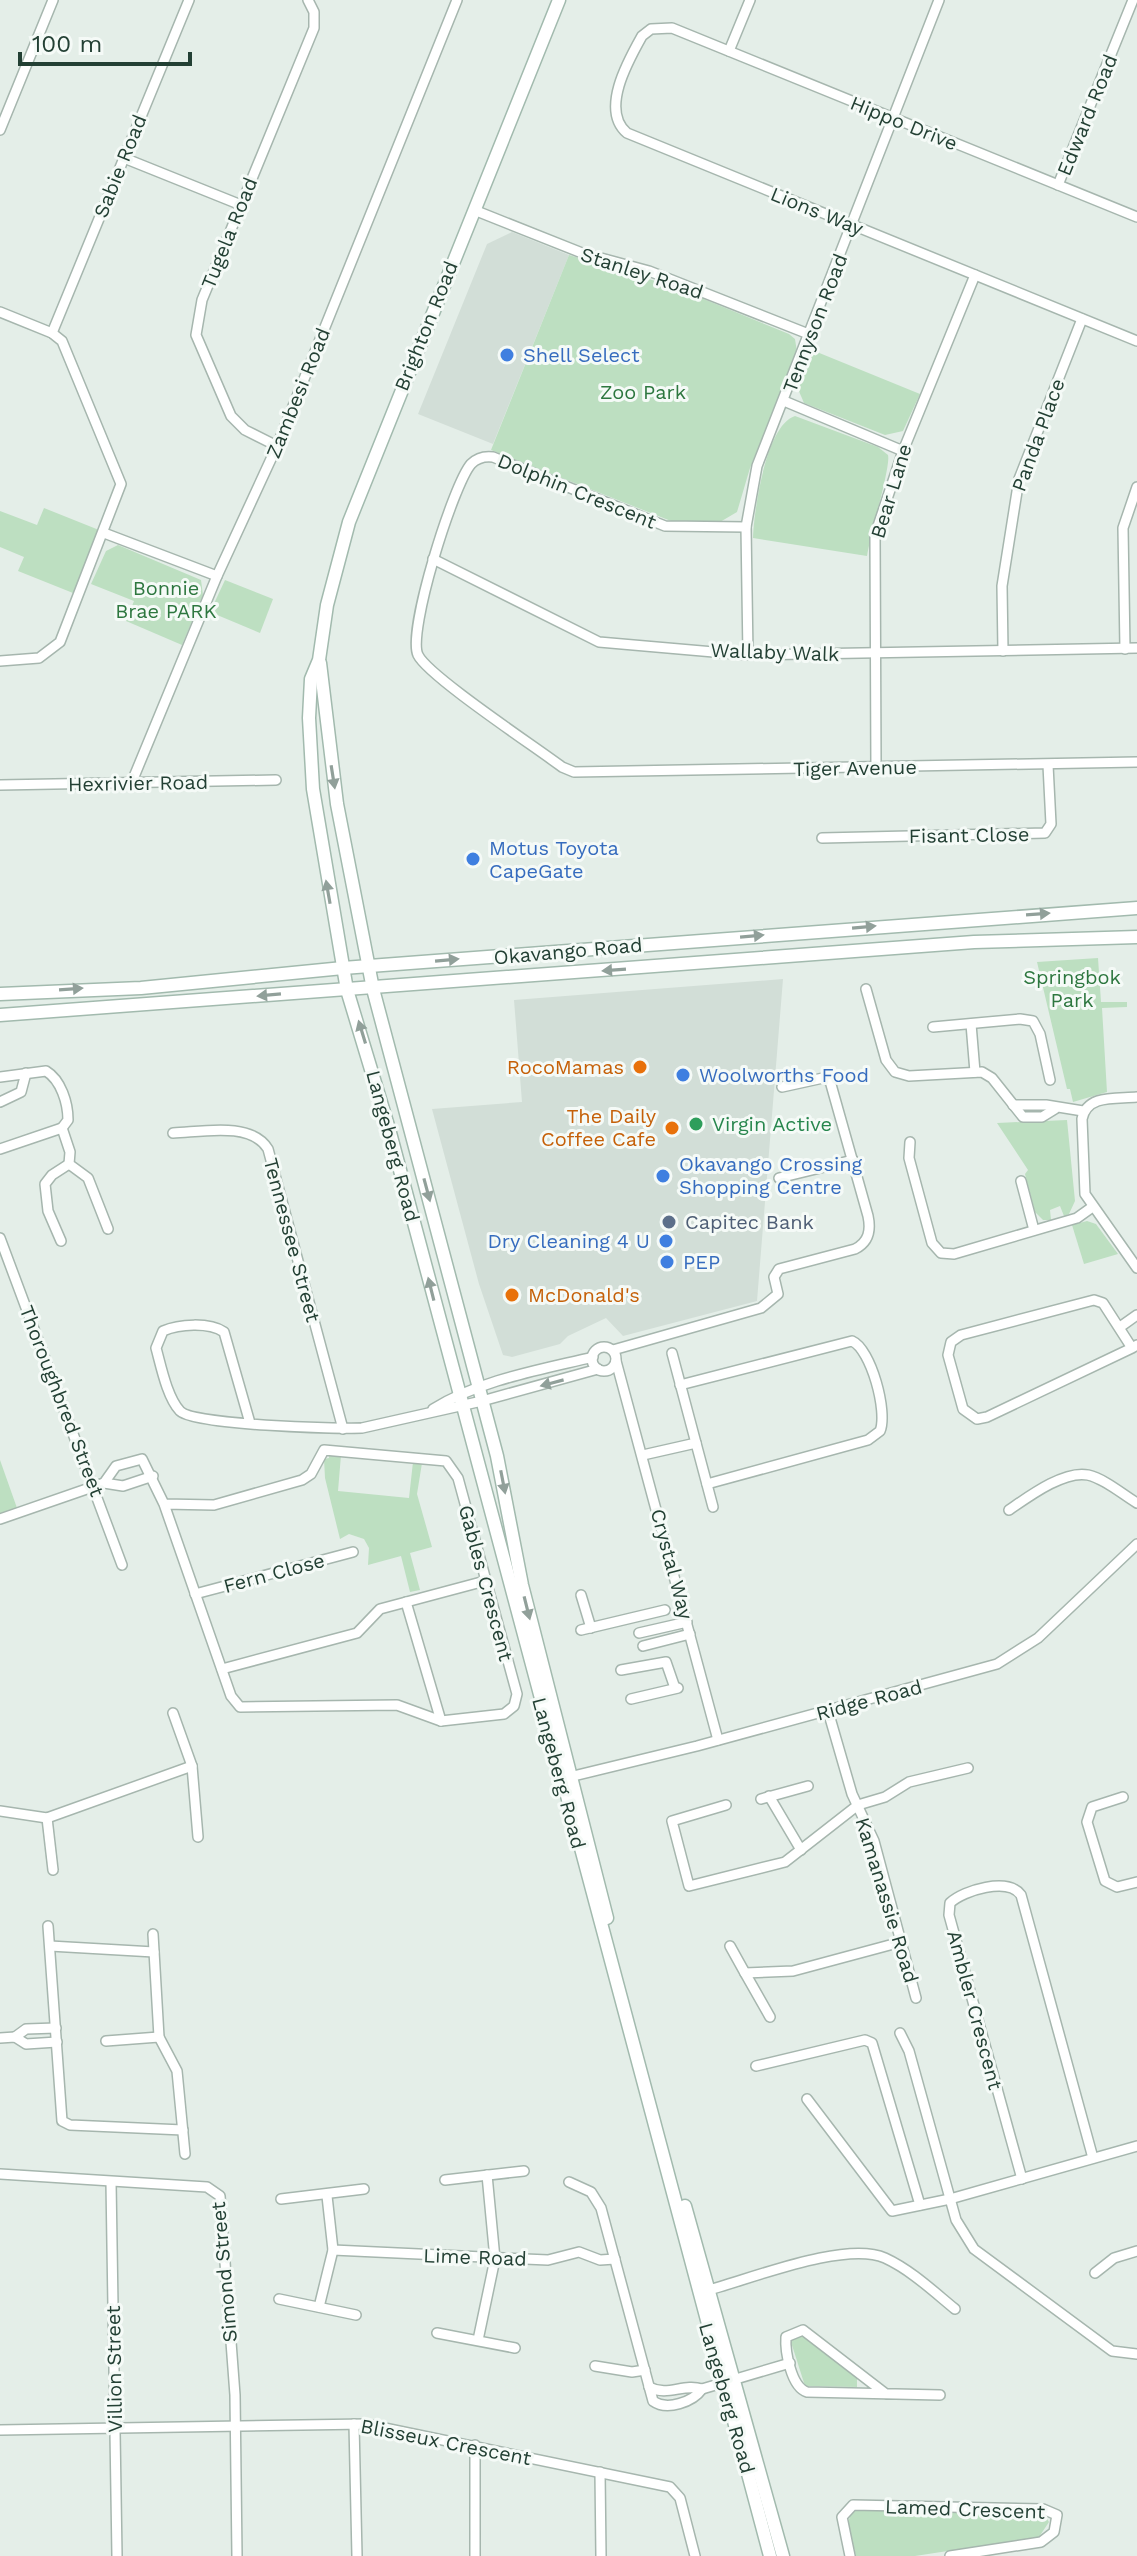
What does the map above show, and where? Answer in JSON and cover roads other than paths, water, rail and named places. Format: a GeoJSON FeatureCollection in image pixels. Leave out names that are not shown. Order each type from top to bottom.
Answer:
{"type":"FeatureCollection","features":[{"type":"Feature","properties":{"kind":"main road","name":"Brighton Road"},"geometry":{"type":"LineString","coordinates":[[343,968],[313,789],[309,718],[311,679],[319,660],[327,605],[349,522],[559,0]]}},
{"type":"Feature","properties":{"kind":"main road","name":"Brighton Road"},"geometry":{"type":"LineString","coordinates":[[319,660],[337,804],[369,967]]}},
{"type":"Feature","properties":{"kind":"main road","name":"Okavango Road"},"geometry":{"type":"LineString","coordinates":[[0,994],[141,988],[343,968],[1137,908]]}},
{"type":"Feature","properties":{"kind":"main road","name":"Okavango Road"},"geometry":{"type":"LineString","coordinates":[[0,1015],[974,942],[1137,937]]}},
{"type":"Feature","properties":{"kind":"main road","name":"Langeberg Road"},"geometry":{"type":"LineString","coordinates":[[369,967],[503,1482],[522,1585],[565,1778]]}},
{"type":"Feature","properties":{"kind":"main road","name":"Langeberg Road"},"geometry":{"type":"LineString","coordinates":[[343,968],[703,2292],[783,2556]]}},
{"type":"Feature","properties":{"kind":"main road","name":"Langeberg Road"},"geometry":{"type":"LineString","coordinates":[[728,2381],[770,2556]]}},
{"type":"Feature","properties":{"kind":"street"},"geometry":{"type":"LineString","coordinates":[[0,130],[4,111],[53,0]]}},
{"type":"Feature","properties":{"kind":"street","name":"Sabie Road"},"geometry":{"type":"LineString","coordinates":[[52,333],[189,0]]}},
{"type":"Feature","properties":{"kind":"street","name":"Tugela Road"},"geometry":{"type":"LineString","coordinates":[[277,446],[245,430],[231,416],[196,335],[202,300],[314,28],[314,12],[308,0]]}},
{"type":"Feature","properties":{"kind":"street","name":"Zambesi Road"},"geometry":{"type":"LineString","coordinates":[[131,784],[217,576],[277,446],[457,0]]}},
{"type":"Feature","properties":{"kind":"street"},"geometry":{"type":"LineString","coordinates":[[729,51],[750,0]]}},
{"type":"Feature","properties":{"kind":"street","name":"Tennyson Road"},"geometry":{"type":"LineString","coordinates":[[748,655],[746,527],[757,466],[811,335],[891,117],[939,0]]}},
{"type":"Feature","properties":{"kind":"street","name":"Edward Road"},"geometry":{"type":"LineString","coordinates":[[1058,185],[1133,0]]}},
{"type":"Feature","properties":{"kind":"street","name":"Hippo Drive"},"geometry":{"type":"LineString","coordinates":[[672,28],[1137,217]]}},
{"type":"Feature","properties":{"kind":"street","name":"Lions Way"},"geometry":{"type":"LineString","coordinates":[[672,28],[651,29],[638,44],[614,106],[620,127],[1137,341]]}},
{"type":"Feature","properties":{"kind":"street"},"geometry":{"type":"LineString","coordinates":[[124,158],[241,205]]}},
{"type":"Feature","properties":{"kind":"street","name":"Stanley Road"},"geometry":{"type":"LineString","coordinates":[[474,210],[582,253],[649,271],[811,335]]}},
{"type":"Feature","properties":{"kind":"street","name":"Bear Lane"},"geometry":{"type":"LineString","coordinates":[[876,768],[875,535],[903,451],[975,275]]}},
{"type":"Feature","properties":{"kind":"street"},"geometry":{"type":"LineString","coordinates":[[0,312],[52,333],[65,346],[120,480],[117,502],[60,642],[39,658],[0,661]]}},
{"type":"Feature","properties":{"kind":"street","name":"Panda Place"},"geometry":{"type":"LineString","coordinates":[[1003,651],[1002,586],[1019,479],[1082,319]]}},
{"type":"Feature","properties":{"kind":"street"},"geometry":{"type":"LineString","coordinates":[[784,401],[903,451]]}},
{"type":"Feature","properties":{"kind":"street","name":"Dolphin Crescent"},"geometry":{"type":"LineString","coordinates":[[574,772],[562,767],[422,662],[415,646],[415,632],[433,559],[468,469],[476,460],[487,456],[665,526],[746,527]]}},
{"type":"Feature","properties":{"kind":"street"},"geometry":{"type":"LineString","coordinates":[[1125,649],[1123,528],[1137,487]]}},
{"type":"Feature","properties":{"kind":"street"},"geometry":{"type":"LineString","coordinates":[[104,533],[217,576]]}},
{"type":"Feature","properties":{"kind":"street","name":"Wallaby Walk"},"geometry":{"type":"LineString","coordinates":[[433,559],[599,642],[748,655],[1137,648]]}},
{"type":"Feature","properties":{"kind":"street","name":"Tiger Avenue"},"geometry":{"type":"LineString","coordinates":[[574,772],[1137,762]]}},
{"type":"Feature","properties":{"kind":"street","name":"Fisant Close"},"geometry":{"type":"LineString","coordinates":[[822,838],[1045,833],[1051,824],[1048,765]]}},
{"type":"Feature","properties":{"kind":"street","name":"Hexrivier Road"},"geometry":{"type":"LineString","coordinates":[[0,785],[276,780]]}},
{"type":"Feature","properties":{"kind":"street"},"geometry":{"type":"LineString","coordinates":[[866,989],[886,1060],[895,1072],[909,1076],[975,1072],[992,1078],[1013,1105],[1084,1110],[1095,1101],[1137,1097]]}},
{"type":"Feature","properties":{"kind":"street"},"geometry":{"type":"LineString","coordinates":[[933,1027],[1020,1019],[1033,1021],[1040,1034],[1050,1080]]}},
{"type":"Feature","properties":{"kind":"street"},"geometry":{"type":"LineString","coordinates":[[971,1024],[975,1072]]}},
{"type":"Feature","properties":{"kind":"street"},"geometry":{"type":"LineString","coordinates":[[0,1077],[46,1071],[55,1078],[66,1102],[68,1120],[62,1128],[0,1149]]}},
{"type":"Feature","properties":{"kind":"street"},"geometry":{"type":"LineString","coordinates":[[0,1102],[21,1092],[26,1073]]}},
{"type":"Feature","properties":{"kind":"street"},"geometry":{"type":"LineString","coordinates":[[250,1423],[224,1332],[210,1326],[173,1327],[163,1331],[156,1348],[181,1411],[195,1419],[250,1423],[343,1429],[422,1415],[480,1395],[598,1369],[609,1370],[615,1356],[628,1345],[761,1308],[778,1294],[774,1277],[779,1269],[862,1244],[870,1227],[830,1081],[815,1079],[782,1087]]}},
{"type":"Feature","properties":{"kind":"street"},"geometry":{"type":"LineString","coordinates":[[1084,1110],[1084,1190],[1091,1208],[1137,1268]]}},
{"type":"Feature","properties":{"kind":"street"},"geometry":{"type":"LineString","coordinates":[[62,1128],[70,1152],[69,1164]]}},
{"type":"Feature","properties":{"kind":"street","name":"Tennessee Street"},"geometry":{"type":"LineString","coordinates":[[173,1133],[246,1132],[264,1143],[343,1429]]}},
{"type":"Feature","properties":{"kind":"street"},"geometry":{"type":"LineString","coordinates":[[910,1142],[909,1158],[932,1243],[938,1251],[954,1254],[1077,1218],[1091,1208]]}},
{"type":"Feature","properties":{"kind":"street"},"geometry":{"type":"LineString","coordinates":[[779,1178],[853,1160]]}},
{"type":"Feature","properties":{"kind":"street"},"geometry":{"type":"LineString","coordinates":[[69,1164],[88,1178],[108,1229]]}},
{"type":"Feature","properties":{"kind":"street"},"geometry":{"type":"LineString","coordinates":[[61,1241],[48,1211],[45,1184],[52,1175],[69,1164]]}},
{"type":"Feature","properties":{"kind":"street"},"geometry":{"type":"LineString","coordinates":[[1021,1181],[1034,1230]]}},
{"type":"Feature","properties":{"kind":"street","name":"Thoroughbred Street"},"geometry":{"type":"LineString","coordinates":[[0,1238],[99,1485],[122,1565]]}},
{"type":"Feature","properties":{"kind":"street"},"geometry":{"type":"LineString","coordinates":[[1088,1300],[1103,1303],[1134,1346],[983,1418],[971,1418],[963,1409],[948,1355],[956,1337],[1088,1300]]}},
{"type":"Feature","properties":{"kind":"street"},"geometry":{"type":"LineString","coordinates":[[1120,1327],[1137,1315]]}},
{"type":"Feature","properties":{"kind":"street"},"geometry":{"type":"LineString","coordinates":[[680,1385],[852,1341],[867,1353],[883,1413],[880,1431],[868,1440],[707,1484]]}},
{"type":"Feature","properties":{"kind":"street"},"geometry":{"type":"LineString","coordinates":[[480,1395],[593,1357],[601,1347],[615,1356]]}},
{"type":"Feature","properties":{"kind":"street"},"geometry":{"type":"LineString","coordinates":[[672,1353],[713,1507]]}},
{"type":"Feature","properties":{"kind":"street","name":"Crystal Way"},"geometry":{"type":"LineString","coordinates":[[615,1356],[718,1740]]}},
{"type":"Feature","properties":{"kind":"street"},"geometry":{"type":"LineString","coordinates":[[593,1357],[598,1369]]}},
{"type":"Feature","properties":{"kind":"street","name":"Crystal Way"},"geometry":{"type":"LineString","coordinates":[[609,1370],[623,1388]]}},
{"type":"Feature","properties":{"kind":"street"},"geometry":{"type":"LineString","coordinates":[[643,1455],[696,1443]]}},
{"type":"Feature","properties":{"kind":"street","name":"Gables Crescent"},"geometry":{"type":"LineString","coordinates":[[153,1476],[235,1702],[248,1709],[397,1705],[441,1721],[504,1714],[517,1700],[458,1478],[453,1466],[444,1460],[324,1450],[311,1474],[302,1480],[214,1505],[164,1504]]}},
{"type":"Feature","properties":{"kind":"street"},"geometry":{"type":"LineString","coordinates":[[0,1519],[99,1485],[123,1486],[153,1476],[145,1462],[138,1458],[116,1466],[99,1485]]}},
{"type":"Feature","properties":{"kind":"street"},"geometry":{"type":"LineString","coordinates":[[1009,1510],[1028,1497],[1077,1475],[1092,1476],[1137,1503]]}},
{"type":"Feature","properties":{"kind":"street","name":"Ridge Road"},"geometry":{"type":"LineString","coordinates":[[565,1778],[987,1668],[1013,1656],[1087,1594],[1137,1544]]}},
{"type":"Feature","properties":{"kind":"street","name":"Fern Close"},"geometry":{"type":"LineString","coordinates":[[195,1594],[353,1552]]}},
{"type":"Feature","properties":{"kind":"street"},"geometry":{"type":"LineString","coordinates":[[222,1669],[357,1633],[380,1609],[485,1581]]}},
{"type":"Feature","properties":{"kind":"street"},"geometry":{"type":"LineString","coordinates":[[581,1595],[586,1629],[665,1610]]}},
{"type":"Feature","properties":{"kind":"street"},"geometry":{"type":"LineString","coordinates":[[406,1602],[441,1721]]}},
{"type":"Feature","properties":{"kind":"street"},"geometry":{"type":"LineString","coordinates":[[634,1618],[648,1663]]}},
{"type":"Feature","properties":{"kind":"street"},"geometry":{"type":"LineString","coordinates":[[639,1633],[687,1622]]}},
{"type":"Feature","properties":{"kind":"street"},"geometry":{"type":"LineString","coordinates":[[666,1627],[670,1639]]}},
{"type":"Feature","properties":{"kind":"street"},"geometry":{"type":"LineString","coordinates":[[643,1646],[690,1634]]}},
{"type":"Feature","properties":{"kind":"street"},"geometry":{"type":"LineString","coordinates":[[621,1670],[666,1662],[678,1688],[631,1699]]}},
{"type":"Feature","properties":{"kind":"street","name":"Kamanassie Road"},"geometry":{"type":"LineString","coordinates":[[828,1711],[844,1773],[874,1841],[916,1998]]}},
{"type":"Feature","properties":{"kind":"street"},"geometry":{"type":"LineString","coordinates":[[173,1713],[192,1766],[198,1837]]}},
{"type":"Feature","properties":{"kind":"street"},"geometry":{"type":"LineString","coordinates":[[0,1811],[47,1818],[192,1766]]}},
{"type":"Feature","properties":{"kind":"street"},"geometry":{"type":"LineString","coordinates":[[726,1805],[672,1821],[689,1886],[785,1862],[858,1805],[885,1797],[909,1782],[968,1768]]}},
{"type":"Feature","properties":{"kind":"street"},"geometry":{"type":"LineString","coordinates":[[801,1850],[765,1797],[808,1786]]}},
{"type":"Feature","properties":{"kind":"street"},"geometry":{"type":"LineString","coordinates":[[1123,1797],[1092,1807],[1087,1822],[1105,1881],[1117,1887],[1137,1882]]}},
{"type":"Feature","properties":{"kind":"street"},"geometry":{"type":"LineString","coordinates":[[47,1818],[53,1870]]}},
{"type":"Feature","properties":{"kind":"street","name":"Ambler Crescent"},"geometry":{"type":"LineString","coordinates":[[1022,2179],[949,1915],[950,1903],[958,1897],[1004,1885],[1015,1888],[1021,1895],[1093,2158]]}},
{"type":"Feature","properties":{"kind":"street"},"geometry":{"type":"LineString","coordinates":[[48,1926],[63,2122],[183,2130]]}},
{"type":"Feature","properties":{"kind":"street"},"geometry":{"type":"LineString","coordinates":[[153,1934],[159,2037],[177,2071],[185,2154]]}},
{"type":"Feature","properties":{"kind":"street"},"geometry":{"type":"LineString","coordinates":[[745,1973],[793,1971],[901,1942]]}},
{"type":"Feature","properties":{"kind":"street"},"geometry":{"type":"LineString","coordinates":[[50,1946],[154,1952]]}},
{"type":"Feature","properties":{"kind":"street"},"geometry":{"type":"LineString","coordinates":[[730,1946],[770,2017]]}},
{"type":"Feature","properties":{"kind":"street"},"geometry":{"type":"LineString","coordinates":[[0,2038],[15,2037],[26,2029],[56,2028]]}},
{"type":"Feature","properties":{"kind":"street"},"geometry":{"type":"LineString","coordinates":[[900,2033],[909,2051],[960,2229],[974,2249],[1112,2351],[1137,2354]]}},
{"type":"Feature","properties":{"kind":"street"},"geometry":{"type":"LineString","coordinates":[[15,2037],[26,2044],[57,2042]]}},
{"type":"Feature","properties":{"kind":"street"},"geometry":{"type":"LineString","coordinates":[[106,2041],[159,2037]]}},
{"type":"Feature","properties":{"kind":"street"},"geometry":{"type":"LineString","coordinates":[[756,2066],[865,2040],[872,2043],[920,2205]]}},
{"type":"Feature","properties":{"kind":"street"},"geometry":{"type":"LineString","coordinates":[[807,2099],[889,2208],[895,2211],[950,2199],[1137,2146]]}},
{"type":"Feature","properties":{"kind":"street"},"geometry":{"type":"LineString","coordinates":[[445,2180],[524,2171]]}},
{"type":"Feature","properties":{"kind":"street","name":"Simond Street"},"geometry":{"type":"LineString","coordinates":[[0,2174],[207,2187],[220,2196],[235,2426]]}},
{"type":"Feature","properties":{"kind":"street"},"geometry":{"type":"LineString","coordinates":[[478,2340],[495,2259],[487,2175]]}},
{"type":"Feature","properties":{"kind":"street","name":"Villion Street"},"geometry":{"type":"LineString","coordinates":[[111,2182],[117,2556]]}},
{"type":"Feature","properties":{"kind":"street"},"geometry":{"type":"LineString","coordinates":[[569,2182],[586,2188],[599,2202],[656,2404],[675,2404],[695,2397],[702,2389]]}},
{"type":"Feature","properties":{"kind":"street"},"geometry":{"type":"LineString","coordinates":[[281,2199],[327,2196],[364,2189]]}},
{"type":"Feature","properties":{"kind":"street"},"geometry":{"type":"LineString","coordinates":[[319,2307],[333,2250],[327,2196]]}},
{"type":"Feature","properties":{"kind":"street","name":"Lime Road"},"geometry":{"type":"LineString","coordinates":[[333,2250],[495,2259],[553,2259],[579,2252],[600,2260],[615,2259]]}},
{"type":"Feature","properties":{"kind":"street"},"geometry":{"type":"LineString","coordinates":[[1095,2273],[1114,2258],[1137,2251]]}},
{"type":"Feature","properties":{"kind":"street"},"geometry":{"type":"LineString","coordinates":[[703,2292],[826,2258],[865,2254],[900,2267],[955,2309]]}},
{"type":"Feature","properties":{"kind":"street"},"geometry":{"type":"LineString","coordinates":[[279,2299],[356,2315]]}},
{"type":"Feature","properties":{"kind":"street"},"geometry":{"type":"LineString","coordinates":[[886,2394],[803,2330],[792,2331],[785,2339],[797,2385],[804,2391],[886,2394],[940,2395]]}},
{"type":"Feature","properties":{"kind":"street"},"geometry":{"type":"LineString","coordinates":[[437,2333],[515,2348]]}},
{"type":"Feature","properties":{"kind":"street"},"geometry":{"type":"LineString","coordinates":[[649,2387],[671,2392],[691,2387],[702,2389],[790,2363]]}},
{"type":"Feature","properties":{"kind":"street"},"geometry":{"type":"LineString","coordinates":[[595,2366],[632,2372],[645,2370]]}},
{"type":"Feature","properties":{"kind":"street"},"geometry":{"type":"LineString","coordinates":[[671,2392],[675,2404]]}},
{"type":"Feature","properties":{"kind":"street"},"geometry":{"type":"LineString","coordinates":[[354,2424],[357,2556]]}},
{"type":"Feature","properties":{"kind":"street"},"geometry":{"type":"LineString","coordinates":[[235,2426],[237,2556]]}},
{"type":"Feature","properties":{"kind":"street","name":"Blisseux Crescent"},"geometry":{"type":"LineString","coordinates":[[0,2430],[382,2426],[665,2485],[676,2491],[695,2556]]}},
{"type":"Feature","properties":{"kind":"street"},"geometry":{"type":"LineString","coordinates":[[475,2445],[475,2556]]}},
{"type":"Feature","properties":{"kind":"street"},"geometry":{"type":"LineString","coordinates":[[600,2472],[601,2556]]}},
{"type":"Feature","properties":{"kind":"street","name":"Lamed Crescent"},"geometry":{"type":"LineString","coordinates":[[850,2556],[842,2517],[844,2511],[853,2505],[1043,2509],[1057,2515],[1054,2532],[1041,2542],[952,2556]]}},
{"type":"Feature","properties":{"kind":"place","name":"Shell Select"},"geometry":{"type":"Point","coordinates":[507,355]}},
{"type":"Feature","properties":{"kind":"place","name":"Motus Toyota CapeGate"},"geometry":{"type":"Point","coordinates":[473,859]}},
{"type":"Feature","properties":{"kind":"place","name":"RocoMamas"},"geometry":{"type":"Point","coordinates":[640,1067]}},
{"type":"Feature","properties":{"kind":"place","name":"Woolworths Food"},"geometry":{"type":"Point","coordinates":[683,1075]}},
{"type":"Feature","properties":{"kind":"place","name":"Virgin Active"},"geometry":{"type":"Point","coordinates":[696,1124]}},
{"type":"Feature","properties":{"kind":"place","name":"The Daily Coffee Cafe"},"geometry":{"type":"Point","coordinates":[672,1128]}},
{"type":"Feature","properties":{"kind":"place","name":"Okavango Crossing Shopping Centre"},"geometry":{"type":"Point","coordinates":[663,1176]}},
{"type":"Feature","properties":{"kind":"place","name":"Capitec Bank"},"geometry":{"type":"Point","coordinates":[669,1222]}},
{"type":"Feature","properties":{"kind":"place","name":"Dry Cleaning 4 U"},"geometry":{"type":"Point","coordinates":[666,1241]}},
{"type":"Feature","properties":{"kind":"place","name":"PEP"},"geometry":{"type":"Point","coordinates":[667,1262]}},
{"type":"Feature","properties":{"kind":"place","name":"McDonald's"},"geometry":{"type":"Point","coordinates":[512,1295]}},
{"type":"Feature","properties":{"kind":"park label","name":"Zoo Park"},"geometry":{"type":"Point","coordinates":[643,392]}},
{"type":"Feature","properties":{"kind":"park label","name":"Bonnie Brae PARK"},"geometry":{"type":"Point","coordinates":[166,600]}},
{"type":"Feature","properties":{"kind":"park label","name":"Springbok Park"},"geometry":{"type":"Point","coordinates":[1072,988]}}]}
